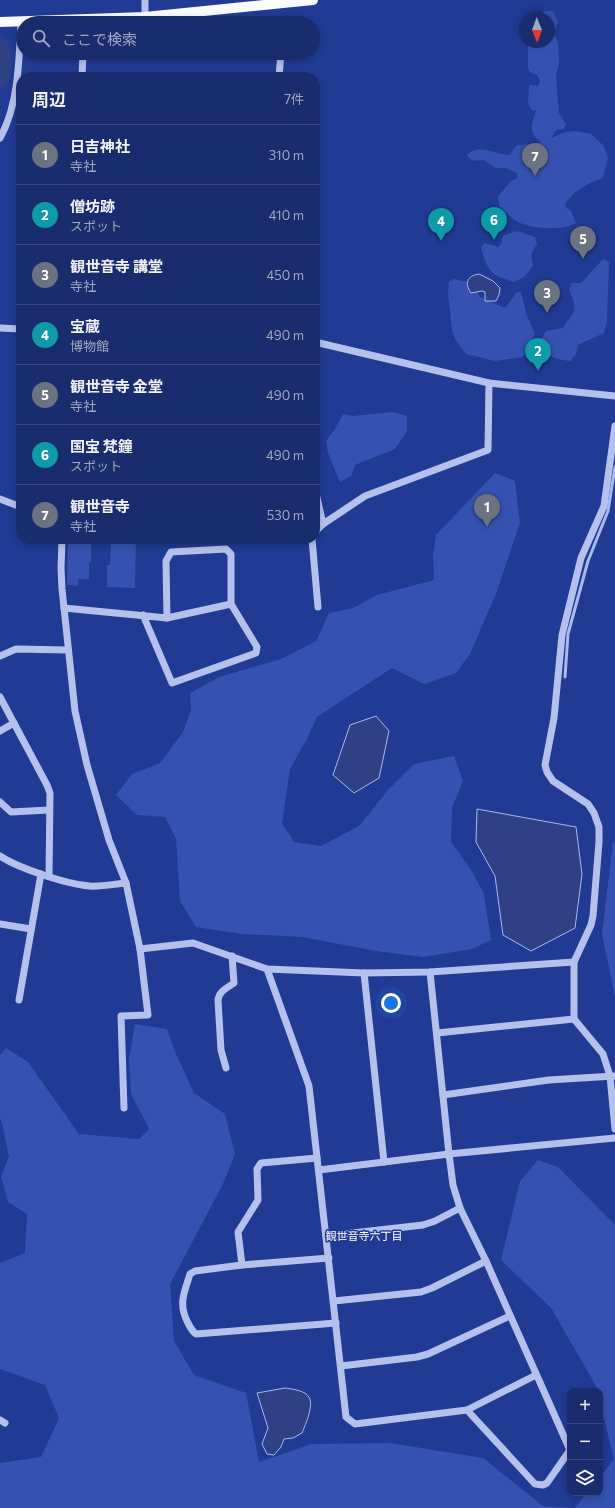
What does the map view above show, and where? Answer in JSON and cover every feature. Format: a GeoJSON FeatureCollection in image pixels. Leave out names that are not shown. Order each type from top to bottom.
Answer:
{"type":"FeatureCollection","features":[{"type":"Feature","properties":{"kind":"main road"},"geometry":{"type":"LineString","coordinates":[[153,16],[258,3],[314,0]]}},
{"type":"Feature","properties":{"kind":"main road"},"geometry":{"type":"LineString","coordinates":[[0,22],[16,21]]}},
{"type":"Feature","properties":{"kind":"street"},"geometry":{"type":"LineString","coordinates":[[145,0],[145,16]]}},
{"type":"Feature","properties":{"kind":"street"},"geometry":{"type":"LineString","coordinates":[[17,72],[18,60]]}},
{"type":"Feature","properties":{"kind":"street"},"geometry":{"type":"LineString","coordinates":[[82,60],[82,72]]}},
{"type":"Feature","properties":{"kind":"street"},"geometry":{"type":"LineString","coordinates":[[279,72],[280,60]]}},
{"type":"Feature","properties":{"kind":"street"},"geometry":{"type":"LineString","coordinates":[[0,138],[11,109],[16,87]]}},
{"type":"Feature","properties":{"kind":"street"},"geometry":{"type":"LineString","coordinates":[[0,328],[16,328]]}},
{"type":"Feature","properties":{"kind":"street"},"geometry":{"type":"LineString","coordinates":[[320,345],[489,383],[615,396]]}},
{"type":"Feature","properties":{"kind":"street"},"geometry":{"type":"LineString","coordinates":[[320,527],[365,496],[488,450],[489,383]]}},
{"type":"Feature","properties":{"kind":"street"},"geometry":{"type":"LineString","coordinates":[[615,426],[604,506],[581,558],[562,635],[554,718],[546,765],[547,772],[553,781],[588,804],[594,813],[599,826],[593,916],[591,925],[574,962],[574,1019],[603,1054],[613,1076],[615,1129]]}},
{"type":"Feature","properties":{"kind":"street"},"geometry":{"type":"LineString","coordinates":[[0,499],[16,505]]}},
{"type":"Feature","properties":{"kind":"street"},"geometry":{"type":"LineString","coordinates":[[320,511],[323,524]]}},
{"type":"Feature","properties":{"kind":"street"},"geometry":{"type":"LineString","coordinates":[[62,544],[61,568],[64,608],[75,711],[87,765],[109,840],[126,883],[140,949],[148,1015],[121,1016],[124,1108]]}},
{"type":"Feature","properties":{"kind":"street"},"geometry":{"type":"LineString","coordinates":[[312,544],[318,607]]}},
{"type":"Feature","properties":{"kind":"street"},"geometry":{"type":"LineString","coordinates":[[142,615],[172,683],[256,653],[257,647],[231,604],[231,554],[226,549],[172,552],[166,562],[166,618]]}},
{"type":"Feature","properties":{"kind":"street"},"geometry":{"type":"LineString","coordinates":[[64,608],[166,618],[231,604]]}},
{"type":"Feature","properties":{"kind":"street"},"geometry":{"type":"LineString","coordinates":[[0,656],[16,649],[68,650]]}},
{"type":"Feature","properties":{"kind":"street"},"geometry":{"type":"LineString","coordinates":[[0,697],[50,793],[48,876]]}},
{"type":"Feature","properties":{"kind":"street"},"geometry":{"type":"LineString","coordinates":[[0,731],[14,723]]}},
{"type":"Feature","properties":{"kind":"street"},"geometry":{"type":"LineString","coordinates":[[0,802],[11,812],[49,810]]}},
{"type":"Feature","properties":{"kind":"street"},"geometry":{"type":"LineString","coordinates":[[0,856],[41,874],[90,886],[126,883]]}},
{"type":"Feature","properties":{"kind":"street"},"geometry":{"type":"LineString","coordinates":[[19,1000],[41,874]]}},
{"type":"Feature","properties":{"kind":"street"},"geometry":{"type":"LineString","coordinates":[[0,924],[31,929]]}},
{"type":"Feature","properties":{"kind":"street"},"geometry":{"type":"LineString","coordinates":[[140,949],[193,943],[267,969],[364,973],[430,972],[574,962]]}},
{"type":"Feature","properties":{"kind":"street"},"geometry":{"type":"LineString","coordinates":[[226,1068],[221,1050],[218,995],[234,983],[232,956]]}},
{"type":"Feature","properties":{"kind":"street"},"geometry":{"type":"LineString","coordinates":[[267,969],[309,1086],[346,1417],[355,1424],[467,1410],[536,1375]]}},
{"type":"Feature","properties":{"kind":"street"},"geometry":{"type":"LineString","coordinates":[[430,972],[453,1186],[460,1208],[486,1261],[570,1450],[548,1483],[543,1485],[535,1484],[467,1410]]}},
{"type":"Feature","properties":{"kind":"street"},"geometry":{"type":"LineString","coordinates":[[364,973],[384,1162]]}},
{"type":"Feature","properties":{"kind":"street"},"geometry":{"type":"LineString","coordinates":[[437,1033],[574,1019]]}},
{"type":"Feature","properties":{"kind":"street"},"geometry":{"type":"LineString","coordinates":[[443,1095],[549,1080],[613,1076]]}},
{"type":"Feature","properties":{"kind":"street"},"geometry":{"type":"LineString","coordinates":[[319,1170],[449,1154],[615,1138]]}},
{"type":"Feature","properties":{"kind":"street"},"geometry":{"type":"LineString","coordinates":[[242,1265],[238,1232],[258,1200],[257,1169],[261,1163],[317,1158]]}},
{"type":"Feature","properties":{"kind":"street"},"geometry":{"type":"LineString","coordinates":[[326,1236],[423,1225],[435,1221],[460,1208]]}},
{"type":"Feature","properties":{"kind":"street"},"geometry":{"type":"LineString","coordinates":[[329,1258],[242,1265],[195,1271],[190,1274],[182,1297],[182,1306],[184,1315],[192,1331],[196,1334],[336,1323]]}},
{"type":"Feature","properties":{"kind":"street"},"geometry":{"type":"LineString","coordinates":[[334,1301],[421,1292],[486,1261]]}},
{"type":"Feature","properties":{"kind":"street"},"geometry":{"type":"LineString","coordinates":[[341,1366],[416,1357],[428,1354],[510,1316]]}},
{"type":"Feature","properties":{"kind":"shaded area"},"geometry":{"type":"Polygon","coordinates":[[[555,15],[558,22],[555,30],[555,15]]]}},
{"type":"Feature","properties":{"kind":"shaded area"},"geometry":{"type":"Polygon","coordinates":[[[555,36],[558,43],[559,64],[556,76],[559,113],[566,124],[564,129],[556,130],[551,138],[565,132],[576,131],[591,134],[604,146],[608,158],[603,178],[586,185],[571,196],[567,201],[565,206],[571,211],[576,223],[570,226],[539,228],[513,219],[499,206],[498,196],[511,181],[517,178],[517,173],[506,168],[495,168],[484,160],[472,160],[467,155],[481,149],[509,155],[517,145],[535,144],[541,142],[532,131],[532,124],[536,111],[532,110],[528,104],[529,85],[538,86],[540,81],[537,75],[530,72],[528,68],[528,48],[555,48],[555,36]]]}},
{"type":"Feature","properties":{"kind":"shaded area"},"geometry":{"type":"Polygon","coordinates":[[[517,231],[535,237],[537,244],[531,254],[533,266],[524,277],[514,282],[500,277],[488,267],[481,248],[484,243],[498,247],[501,244],[503,236],[517,231]]]}},
{"type":"Feature","properties":{"kind":"shaded area"},"geometry":{"type":"Polygon","coordinates":[[[603,259],[609,262],[607,322],[604,333],[578,345],[576,354],[570,361],[550,356],[546,350],[542,338],[546,331],[563,328],[573,314],[574,302],[569,290],[572,283],[581,283],[603,259]]]}},
{"type":"Feature","properties":{"kind":"shaded area"},"geometry":{"type":"Polygon","coordinates":[[[479,274],[493,281],[500,288],[496,301],[485,301],[485,292],[482,291],[471,293],[467,283],[468,280],[472,276],[479,274]]]}},
{"type":"Feature","properties":{"kind":"shaded area"},"geometry":{"type":"Polygon","coordinates":[[[454,279],[473,283],[480,297],[505,308],[517,292],[521,292],[527,316],[535,334],[523,357],[495,361],[466,354],[455,339],[452,330],[448,293],[449,282],[454,279]]]}},
{"type":"Feature","properties":{"kind":"shaded area"},"geometry":{"type":"Polygon","coordinates":[[[393,412],[407,416],[407,431],[395,449],[355,465],[351,476],[340,482],[328,453],[326,441],[335,429],[343,414],[353,416],[393,412]]]}},
{"type":"Feature","properties":{"kind":"shaded area"},"geometry":{"type":"Polygon","coordinates":[[[495,473],[515,481],[520,523],[496,594],[470,654],[456,673],[424,684],[392,668],[317,717],[307,739],[290,769],[282,823],[294,842],[321,846],[359,826],[388,790],[414,764],[454,756],[463,781],[452,808],[451,842],[470,868],[484,894],[491,940],[472,949],[423,957],[376,951],[302,937],[242,934],[196,927],[180,901],[176,839],[165,817],[137,815],[116,795],[132,774],[160,763],[183,732],[191,710],[190,693],[219,677],[281,659],[316,641],[329,613],[353,608],[377,595],[434,580],[433,556],[436,535],[495,473]]]}},
{"type":"Feature","properties":{"kind":"shaded area"},"geometry":{"type":"Polygon","coordinates":[[[68,544],[91,544],[89,579],[78,579],[78,586],[67,585],[68,544]]]}},
{"type":"Feature","properties":{"kind":"shaded area"},"geometry":{"type":"Polygon","coordinates":[[[111,544],[136,544],[135,588],[107,587],[107,565],[110,565],[111,544]]]}},
{"type":"Feature","properties":{"kind":"shaded area"},"geometry":{"type":"Polygon","coordinates":[[[376,716],[389,731],[379,778],[354,793],[333,775],[350,725],[376,716]]]}},
{"type":"Feature","properties":{"kind":"shaded area"},"geometry":{"type":"Polygon","coordinates":[[[477,809],[576,827],[582,874],[575,928],[531,951],[503,935],[495,876],[476,842],[477,809]]]}},
{"type":"Feature","properties":{"kind":"shaded area"},"geometry":{"type":"Polygon","coordinates":[[[613,842],[615,843],[615,997],[602,934],[613,842]]]}},
{"type":"Feature","properties":{"kind":"shaded area"},"geometry":{"type":"Polygon","coordinates":[[[135,1024],[167,1029],[176,1054],[194,1093],[225,1114],[235,1154],[223,1184],[170,1284],[174,1341],[194,1375],[246,1393],[259,1462],[311,1444],[390,1443],[483,1458],[543,1506],[573,1508],[0,1508],[0,1463],[41,1457],[59,1418],[45,1385],[0,1369],[0,1263],[25,1253],[27,1214],[8,1202],[1,1176],[9,1157],[0,1118],[0,1055],[6,1048],[28,1062],[79,1134],[139,1139],[149,1129],[131,1094],[129,1059],[135,1024]]]}},
{"type":"Feature","properties":{"kind":"shaded area"},"geometry":{"type":"Polygon","coordinates":[[[538,1160],[558,1167],[615,1225],[615,1508],[575,1508],[585,1496],[603,1496],[603,1473],[614,1459],[603,1415],[603,1388],[596,1388],[551,1308],[501,1260],[520,1181],[538,1160]]]}},
{"type":"Feature","properties":{"kind":"shaded area"},"geometry":{"type":"Polygon","coordinates":[[[285,1388],[299,1391],[309,1397],[309,1413],[302,1433],[293,1438],[284,1439],[281,1447],[274,1455],[267,1454],[262,1444],[268,1428],[257,1393],[285,1388]]]}},
{"type":"Feature","properties":{"kind":"waterway"},"geometry":{"type":"LineString","coordinates":[[0,45],[2,62],[0,78]]}},
{"type":"Feature","properties":{"kind":"waterway"},"geometry":{"type":"LineString","coordinates":[[565,677],[568,634],[588,561],[608,511],[615,467]]}},
{"type":"Feature","properties":{"kind":"place","name":"観世音寺"},"geometry":{"type":"Point","coordinates":[535,176]}},
{"type":"Feature","properties":{"kind":"place","name":"国宝 梵鐘"},"geometry":{"type":"Point","coordinates":[494,240]}},
{"type":"Feature","properties":{"kind":"place","name":"宝蔵"},"geometry":{"type":"Point","coordinates":[441,241]}},
{"type":"Feature","properties":{"kind":"place","name":"観世音寺 金堂"},"geometry":{"type":"Point","coordinates":[583,259]}},
{"type":"Feature","properties":{"kind":"place","name":"観世音寺 講堂"},"geometry":{"type":"Point","coordinates":[547,313]}},
{"type":"Feature","properties":{"kind":"place","name":"僧坊跡"},"geometry":{"type":"Point","coordinates":[538,371]}},
{"type":"Feature","properties":{"kind":"place","name":"日吉神社"},"geometry":{"type":"Point","coordinates":[487,527]}},
{"type":"Feature","properties":{"kind":"district","name":"観世音寺六丁目"},"geometry":{"type":"Point","coordinates":[364,1235]}}]}
